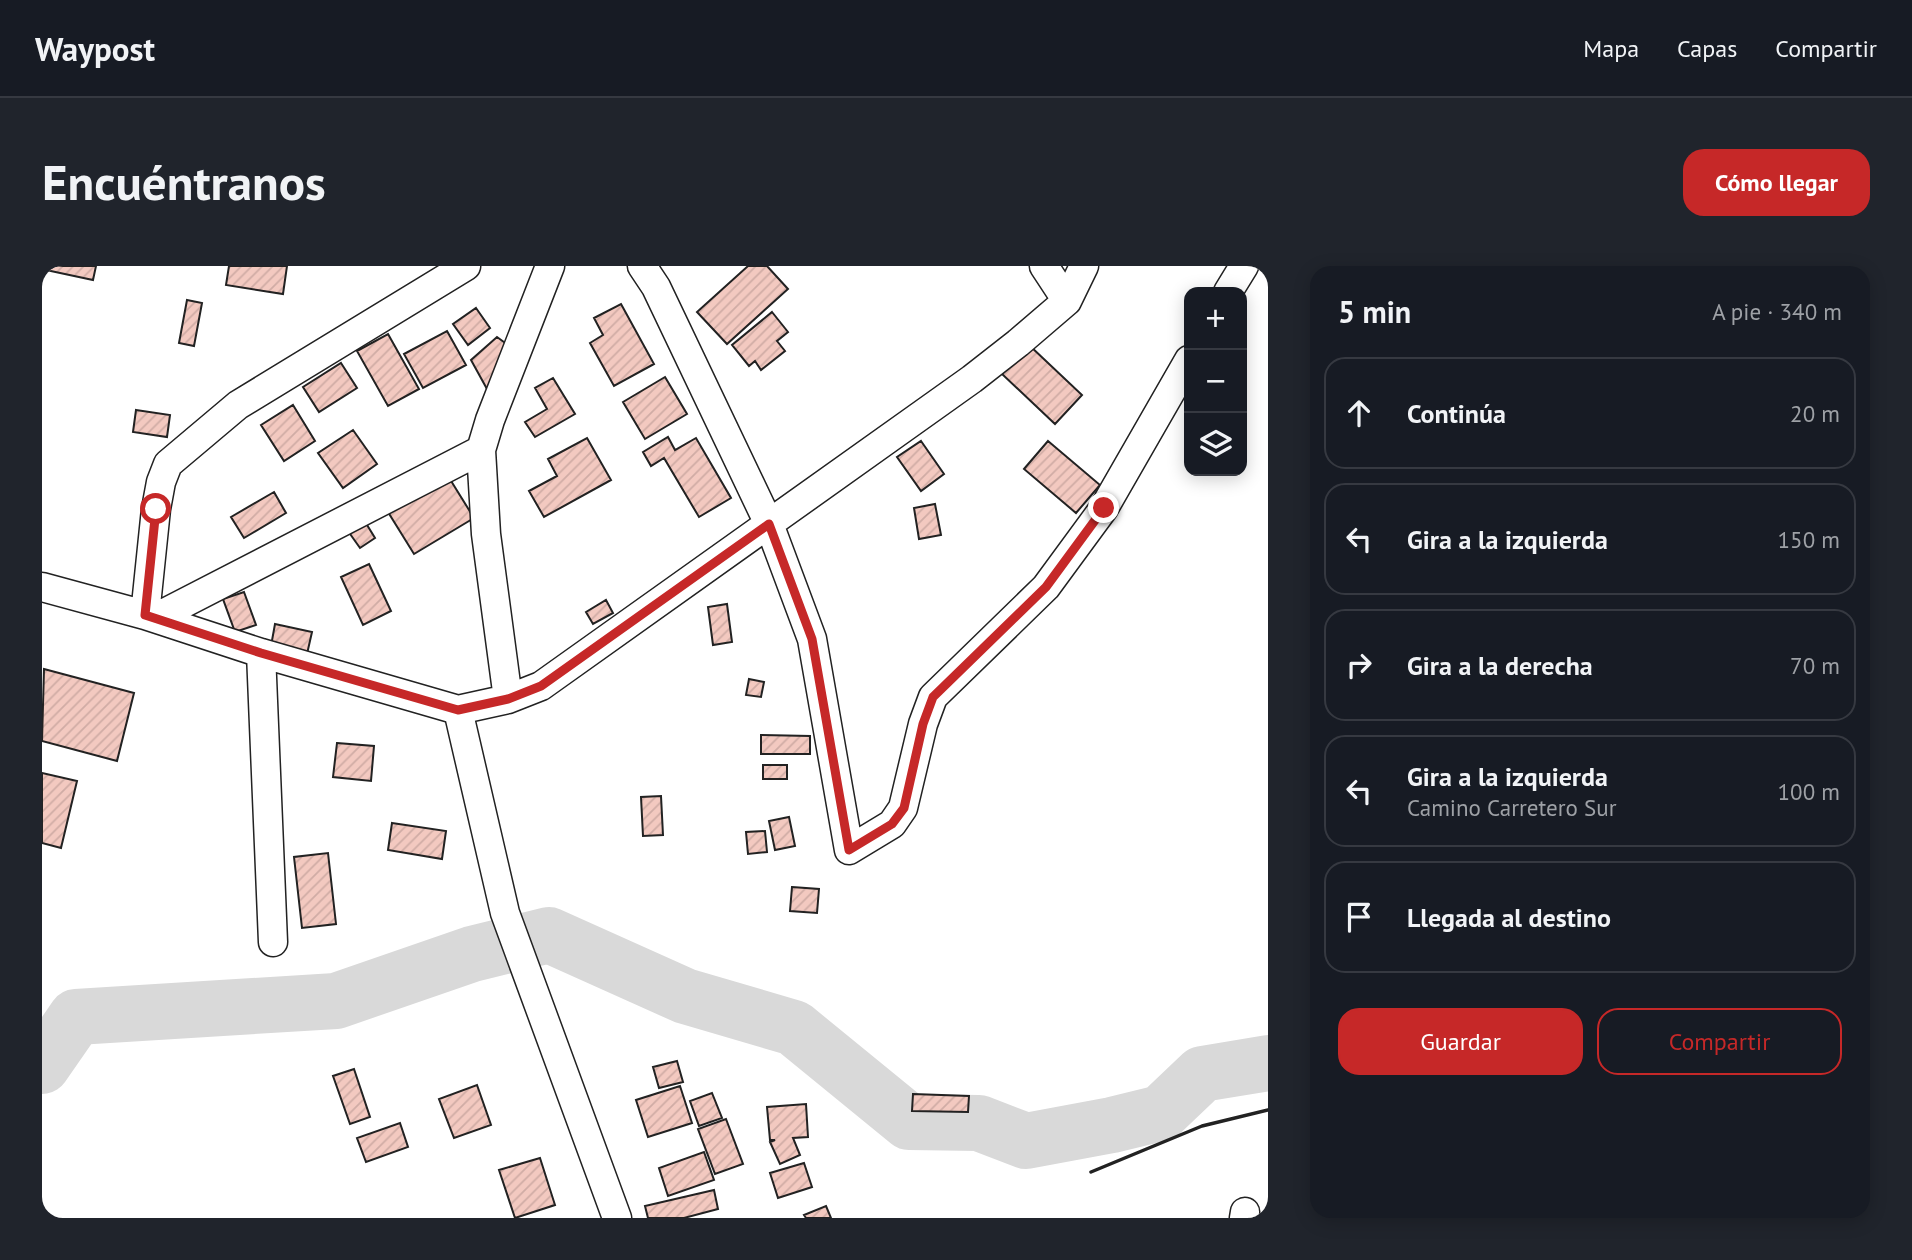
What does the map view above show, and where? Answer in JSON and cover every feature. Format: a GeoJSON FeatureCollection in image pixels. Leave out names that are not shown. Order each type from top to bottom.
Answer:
{"type":"FeatureCollection","features":[{"type":"Feature","properties":{"kind":"street"},"geometry":{"type":"LineString","coordinates":[[150,616],[156,509],[161,482],[168,464],[238,405],[466,266]]}},
{"type":"Feature","properties":{"kind":"street"},"geometry":{"type":"LineString","coordinates":[[508,699],[486,534],[481,450],[490,420],[550,266]]}},
{"type":"Feature","properties":{"kind":"street"},"geometry":{"type":"LineString","coordinates":[[642,266],[656,287],[769,524],[812,639],[849,850],[892,824],[904,808],[923,724],[933,697],[1046,587],[1104,508],[1184,369]]}},
{"type":"Feature","properties":{"kind":"street"},"geometry":{"type":"LineString","coordinates":[[1044,266],[1067,301]]}},
{"type":"Feature","properties":{"kind":"street"},"geometry":{"type":"LineString","coordinates":[[42,587],[150,616],[261,653],[458,710],[508,699],[541,686],[971,379],[1067,301],[1083,266]]}},
{"type":"Feature","properties":{"kind":"street"},"geometry":{"type":"LineString","coordinates":[[1231,287],[1244,266]]}},
{"type":"Feature","properties":{"kind":"street"},"geometry":{"type":"LineString","coordinates":[[150,616],[481,450]]}},
{"type":"Feature","properties":{"kind":"street"},"geometry":{"type":"LineString","coordinates":[[261,653],[273,942]]}},
{"type":"Feature","properties":{"kind":"street"},"geometry":{"type":"LineString","coordinates":[[458,710],[505,913],[617,1218]]}},
{"type":"Feature","properties":{"kind":"building"},"geometry":{"type":"Polygon","coordinates":[[[47,266],[96,266],[93,280],[46,270],[47,266]]]}},
{"type":"Feature","properties":{"kind":"building"},"geometry":{"type":"Polygon","coordinates":[[[229,266],[287,266],[283,294],[226,285],[229,266]]]}},
{"type":"Feature","properties":{"kind":"building"},"geometry":{"type":"Polygon","coordinates":[[[748,266],[767,266],[788,289],[727,344],[697,312],[748,266]]]}},
{"type":"Feature","properties":{"kind":"building"},"geometry":{"type":"Polygon","coordinates":[[[187,300],[202,303],[194,346],[179,343],[187,300]]]}},
{"type":"Feature","properties":{"kind":"building"},"geometry":{"type":"Polygon","coordinates":[[[621,304],[654,364],[614,386],[590,343],[603,335],[594,318],[621,304]]]}},
{"type":"Feature","properties":{"kind":"building"},"geometry":{"type":"Polygon","coordinates":[[[476,308],[490,328],[468,345],[453,324],[476,308]]]}},
{"type":"Feature","properties":{"kind":"building"},"geometry":{"type":"Polygon","coordinates":[[[772,312],[788,332],[777,341],[785,351],[761,370],[755,361],[749,366],[732,345],[772,312]]]}},
{"type":"Feature","properties":{"kind":"building"},"geometry":{"type":"Polygon","coordinates":[[[447,331],[466,365],[423,388],[404,354],[447,331]]]}},
{"type":"Feature","properties":{"kind":"building"},"geometry":{"type":"Polygon","coordinates":[[[388,334],[419,389],[388,406],[357,351],[388,334]]]}},
{"type":"Feature","properties":{"kind":"building"},"geometry":{"type":"Polygon","coordinates":[[[497,337],[508,345],[487,389],[471,360],[497,337]]]}},
{"type":"Feature","properties":{"kind":"building"},"geometry":{"type":"Polygon","coordinates":[[[1029,345],[1082,395],[1055,424],[1002,374],[1029,345]]]}},
{"type":"Feature","properties":{"kind":"building"},"geometry":{"type":"Polygon","coordinates":[[[341,363],[357,388],[319,412],[303,387],[341,363]]]}},
{"type":"Feature","properties":{"kind":"building"},"geometry":{"type":"Polygon","coordinates":[[[665,377],[687,414],[645,439],[623,402],[665,377]]]}},
{"type":"Feature","properties":{"kind":"building"},"geometry":{"type":"Polygon","coordinates":[[[553,378],[575,414],[535,437],[525,422],[547,409],[535,388],[553,378]]]}},
{"type":"Feature","properties":{"kind":"building"},"geometry":{"type":"Polygon","coordinates":[[[293,405],[315,441],[284,461],[261,425],[293,405]]]}},
{"type":"Feature","properties":{"kind":"building"},"geometry":{"type":"Polygon","coordinates":[[[136,410],[170,415],[167,437],[133,432],[136,410]]]}},
{"type":"Feature","properties":{"kind":"building"},"geometry":{"type":"Polygon","coordinates":[[[353,430],[377,464],[343,488],[318,453],[353,430]]]}},
{"type":"Feature","properties":{"kind":"building"},"geometry":{"type":"Polygon","coordinates":[[[668,437],[675,450],[696,438],[731,498],[699,517],[664,458],[651,466],[643,452],[668,437]]]}},
{"type":"Feature","properties":{"kind":"building"},"geometry":{"type":"Polygon","coordinates":[[[587,438],[611,480],[544,517],[529,491],[557,476],[548,459],[587,438]]]}},
{"type":"Feature","properties":{"kind":"building"},"geometry":{"type":"Polygon","coordinates":[[[921,441],[944,474],[921,491],[897,457],[921,441]]]}},
{"type":"Feature","properties":{"kind":"building"},"geometry":{"type":"Polygon","coordinates":[[[1048,441],[1100,485],[1076,513],[1024,469],[1048,441]]]}},
{"type":"Feature","properties":{"kind":"building"},"geometry":{"type":"Polygon","coordinates":[[[448,476],[474,518],[414,554],[388,512],[448,476]]]}},
{"type":"Feature","properties":{"kind":"building"},"geometry":{"type":"Polygon","coordinates":[[[274,492],[286,513],[244,538],[231,517],[274,492]]]}},
{"type":"Feature","properties":{"kind":"building"},"geometry":{"type":"Polygon","coordinates":[[[935,504],[941,535],[919,539],[914,508],[935,504]]]}},
{"type":"Feature","properties":{"kind":"building"},"geometry":{"type":"Polygon","coordinates":[[[364,520],[375,538],[360,548],[348,531],[364,520]]]}},
{"type":"Feature","properties":{"kind":"building"},"geometry":{"type":"Polygon","coordinates":[[[369,564],[391,611],[363,625],[341,577],[369,564]]]}},
{"type":"Feature","properties":{"kind":"building"},"geometry":{"type":"Polygon","coordinates":[[[244,592],[256,625],[235,632],[223,599],[244,592]]]}},
{"type":"Feature","properties":{"kind":"building"},"geometry":{"type":"Polygon","coordinates":[[[606,600],[613,613],[593,624],[586,612],[606,600]]]}},
{"type":"Feature","properties":{"kind":"building"},"geometry":{"type":"Polygon","coordinates":[[[727,604],[732,642],[713,645],[708,607],[727,604]]]}},
{"type":"Feature","properties":{"kind":"building"},"geometry":{"type":"Polygon","coordinates":[[[275,624],[312,632],[307,654],[271,646],[275,624]]]}},
{"type":"Feature","properties":{"kind":"building"},"geometry":{"type":"Polygon","coordinates":[[[44,669],[134,693],[117,761],[42,741],[44,669]]]}},
{"type":"Feature","properties":{"kind":"building"},"geometry":{"type":"Polygon","coordinates":[[[749,679],[764,682],[761,697],[746,695],[749,679]]]}},
{"type":"Feature","properties":{"kind":"building"},"geometry":{"type":"Polygon","coordinates":[[[761,735],[810,736],[810,754],[761,754],[761,735]]]}},
{"type":"Feature","properties":{"kind":"building"},"geometry":{"type":"Polygon","coordinates":[[[337,743],[374,746],[371,781],[333,777],[337,743]]]}},
{"type":"Feature","properties":{"kind":"building"},"geometry":{"type":"Polygon","coordinates":[[[763,765],[787,765],[787,779],[763,779],[763,765]]]}},
{"type":"Feature","properties":{"kind":"building"},"geometry":{"type":"Polygon","coordinates":[[[42,773],[77,781],[61,848],[42,843],[42,773]]]}},
{"type":"Feature","properties":{"kind":"building"},"geometry":{"type":"Polygon","coordinates":[[[661,796],[663,835],[643,836],[641,797],[661,796]]]}},
{"type":"Feature","properties":{"kind":"building"},"geometry":{"type":"Polygon","coordinates":[[[789,817],[795,846],[775,850],[769,821],[789,817]]]}},
{"type":"Feature","properties":{"kind":"building"},"geometry":{"type":"Polygon","coordinates":[[[392,823],[446,831],[442,859],[388,850],[392,823]]]}},
{"type":"Feature","properties":{"kind":"building"},"geometry":{"type":"Polygon","coordinates":[[[765,831],[767,852],[748,854],[746,832],[765,831]]]}},
{"type":"Feature","properties":{"kind":"building"},"geometry":{"type":"Polygon","coordinates":[[[328,853],[336,924],[302,928],[294,857],[328,853]]]}},
{"type":"Feature","properties":{"kind":"building"},"geometry":{"type":"Polygon","coordinates":[[[792,887],[819,889],[817,913],[790,911],[792,887]]]}},
{"type":"Feature","properties":{"kind":"building"},"geometry":{"type":"Polygon","coordinates":[[[677,1061],[683,1082],[659,1088],[653,1067],[677,1061]]]}},
{"type":"Feature","properties":{"kind":"building"},"geometry":{"type":"Polygon","coordinates":[[[354,1069],[370,1117],[350,1124],[333,1076],[354,1069]]]}},
{"type":"Feature","properties":{"kind":"building"},"geometry":{"type":"Polygon","coordinates":[[[477,1085],[491,1125],[454,1138],[439,1099],[477,1085]]]}},
{"type":"Feature","properties":{"kind":"building"},"geometry":{"type":"Polygon","coordinates":[[[680,1086],[692,1123],[648,1137],[636,1100],[680,1086]]]}},
{"type":"Feature","properties":{"kind":"building"},"geometry":{"type":"Polygon","coordinates":[[[712,1093],[722,1118],[699,1126],[690,1101],[712,1093]]]}},
{"type":"Feature","properties":{"kind":"building"},"geometry":{"type":"Polygon","coordinates":[[[913,1094],[969,1096],[968,1112],[912,1111],[913,1094]]]}},
{"type":"Feature","properties":{"kind":"building"},"geometry":{"type":"Polygon","coordinates":[[[806,1104],[808,1137],[793,1138],[800,1155],[780,1164],[770,1142],[775,1140],[770,1140],[767,1107],[806,1104]]]}},
{"type":"Feature","properties":{"kind":"building"},"geometry":{"type":"Polygon","coordinates":[[[726,1119],[743,1164],[715,1174],[698,1129],[726,1119]]]}},
{"type":"Feature","properties":{"kind":"building"},"geometry":{"type":"Polygon","coordinates":[[[400,1123],[408,1147],[366,1162],[357,1138],[400,1123]]]}},
{"type":"Feature","properties":{"kind":"building"},"geometry":{"type":"Polygon","coordinates":[[[704,1152],[714,1180],[668,1196],[659,1168],[704,1152]]]}},
{"type":"Feature","properties":{"kind":"building"},"geometry":{"type":"Polygon","coordinates":[[[540,1158],[555,1205],[515,1218],[499,1170],[540,1158]]]}},
{"type":"Feature","properties":{"kind":"building"},"geometry":{"type":"Polygon","coordinates":[[[804,1163],[812,1187],[778,1198],[770,1173],[804,1163]]]}},
{"type":"Feature","properties":{"kind":"building"},"geometry":{"type":"Polygon","coordinates":[[[714,1190],[718,1209],[684,1218],[648,1218],[645,1206],[714,1190]]]}},
{"type":"Feature","properties":{"kind":"building"},"geometry":{"type":"Polygon","coordinates":[[[826,1206],[831,1218],[806,1218],[804,1215],[826,1206]]]}},
{"type":"Feature","properties":{"kind":"waterway"},"geometry":{"type":"LineString","coordinates":[[42,1066],[76,1017],[336,1001],[472,954],[549,935],[685,996],[794,1028],[909,1122],[979,1123],[1026,1141],[1161,1113],[1202,1074],[1268,1063]]}},
{"type":"Feature","properties":{"kind":"wall"},"geometry":{"type":"LineString","coordinates":[[1091,1172],[1202,1126],[1268,1110]]}},
{"type":"Feature","properties":{"kind":"route"},"geometry":{"type":"LineString","coordinates":[[156,509],[145,615],[261,653],[458,710],[508,699],[541,686],[769,524],[812,639],[849,850],[892,824],[904,808],[923,724],[933,697],[1046,587],[1104,508]]}}]}
